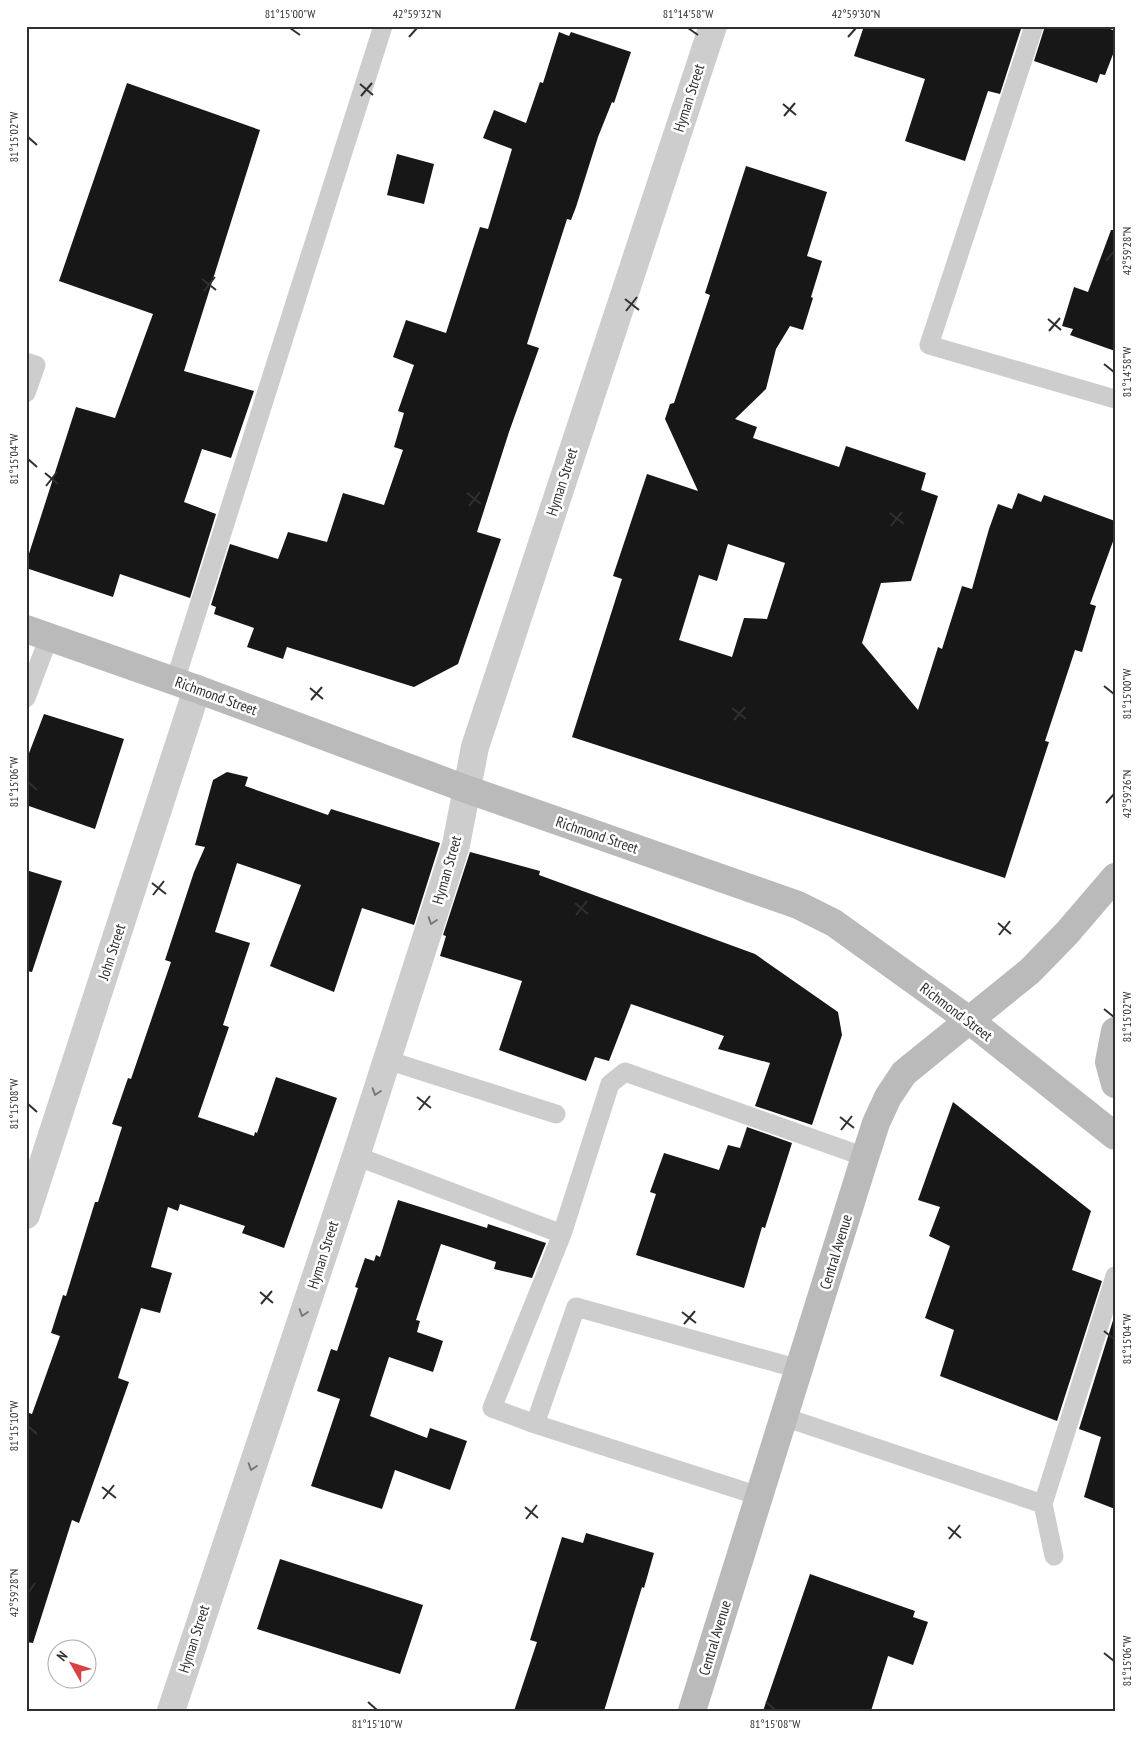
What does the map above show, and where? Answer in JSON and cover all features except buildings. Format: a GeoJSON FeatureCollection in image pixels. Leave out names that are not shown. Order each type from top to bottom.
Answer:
{"type":"FeatureCollection","features":[{"type":"Feature","properties":{"kind":"main road","name":"Richmond Street"},"geometry":{"type":"LineString","coordinates":[[37,633],[186,685],[466,789],[798,905],[834,923],[969,1020],[1115,1136]]}},
{"type":"Feature","properties":{"kind":"main road","name":"Central Avenue"},"geometry":{"type":"LineString","coordinates":[[692,1711],[865,1157],[888,1097],[904,1073],[1030,971],[1067,933],[1115,877]]}},
{"type":"Feature","properties":{"kind":"main road"},"geometry":{"type":"LineString","coordinates":[[1115,1031],[1109,1062],[1115,1084]]}},
{"type":"Feature","properties":{"kind":"street","name":"Hyman Street"},"geometry":{"type":"LineString","coordinates":[[171,1711],[356,1156],[456,845],[475,747],[713,26]]}},
{"type":"Feature","properties":{"kind":"street","name":"John Street"},"geometry":{"type":"LineString","coordinates":[[26,1215],[186,685]]}},
{"type":"Feature","properties":{"kind":"lane"},"geometry":{"type":"LineString","coordinates":[[186,685],[384,26]]}},
{"type":"Feature","properties":{"kind":"lane"},"geometry":{"type":"LineString","coordinates":[[1034,26],[929,345],[1115,399]]}},
{"type":"Feature","properties":{"kind":"lane"},"geometry":{"type":"LineString","coordinates":[[26,362],[36,365],[26,393]]}},
{"type":"Feature","properties":{"kind":"lane"},"geometry":{"type":"LineString","coordinates":[[26,698],[37,633]]}},
{"type":"Feature","properties":{"kind":"lane"},"geometry":{"type":"LineString","coordinates":[[386,1060],[556,1114]]}},
{"type":"Feature","properties":{"kind":"lane"},"geometry":{"type":"LineString","coordinates":[[759,1496],[535,1424],[492,1408],[562,1234],[610,1084],[625,1072],[865,1157]]}},
{"type":"Feature","properties":{"kind":"lane"},"geometry":{"type":"LineString","coordinates":[[356,1156],[562,1234]]}},
{"type":"Feature","properties":{"kind":"lane"},"geometry":{"type":"LineString","coordinates":[[1054,1556],[1043,1504],[1115,1276]]}},
{"type":"Feature","properties":{"kind":"lane"},"geometry":{"type":"LineString","coordinates":[[535,1424],[576,1307],[799,1369]]}},
{"type":"Feature","properties":{"kind":"lane"},"geometry":{"type":"LineString","coordinates":[[784,1416],[1043,1504]]}}]}
